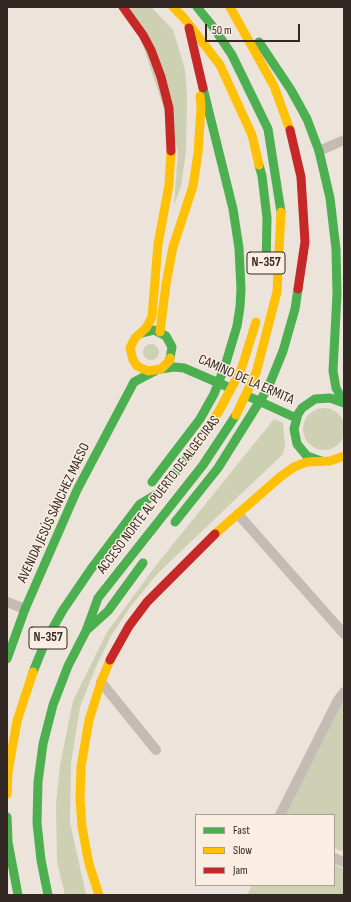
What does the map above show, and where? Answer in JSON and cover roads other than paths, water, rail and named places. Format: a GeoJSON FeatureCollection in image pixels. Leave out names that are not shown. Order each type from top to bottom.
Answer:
{"type":"FeatureCollection","features":[{"type":"Feature","properties":{"kind":"main road"},"geometry":{"type":"LineString","coordinates":[[123,7],[143,35],[151,50],[161,78],[169,108],[171,161],[169,185],[158,244],[152,317],[146,328],[141,332],[135,338],[130,348],[133,360],[132,378],[134,382],[158,370],[170,360],[172,347],[166,336],[160,332],[154,330],[141,332]]}},
{"type":"Feature","properties":{"kind":"main road","name":"N-357"},"geometry":{"type":"LineString","coordinates":[[173,7],[189,23],[220,65],[252,135],[262,176],[267,218],[267,255],[265,277]]}},
{"type":"Feature","properties":{"kind":"main road"},"geometry":{"type":"LineString","coordinates":[[140,504],[148,487],[200,419],[214,394],[225,366],[237,326],[240,307],[241,289],[239,248],[233,209],[184,7]]}},
{"type":"Feature","properties":{"kind":"main road","name":"ACCESO NORTE AL PUERTO DE ALGECIRAS"},"geometry":{"type":"LineString","coordinates":[[48,895],[41,860],[37,823],[38,782],[43,744],[53,705],[68,666],[86,631],[98,598],[203,465],[233,421],[256,374],[277,292],[282,216],[268,129],[232,55],[214,28],[197,7]]}},
{"type":"Feature","properties":{"kind":"main road"},"geometry":{"type":"LineString","coordinates":[[170,529],[218,468],[268,388],[283,351],[295,310],[303,262],[305,242],[301,177],[290,130],[274,86],[230,7]]}},
{"type":"Feature","properties":{"kind":"main road"},"geometry":{"type":"LineString","coordinates":[[239,22],[250,29],[291,90],[307,119],[319,151],[330,198],[334,225],[337,294],[333,371],[336,388],[344,403]]}},
{"type":"Feature","properties":{"kind":"main road"},"geometry":{"type":"LineString","coordinates":[[160,332],[166,284],[173,247],[193,186],[198,153],[201,107],[198,66]]}},
{"type":"Feature","properties":{"kind":"main road","name":"ACCESO NORTE AL PUERTO DE ALGECIRAS"},"geometry":{"type":"LineString","coordinates":[[7,794],[8,772],[17,721],[32,674],[46,640],[63,610],[90,569],[140,504],[160,492],[190,455],[219,412],[241,370],[254,333],[259,312]]}},
{"type":"Feature","properties":{"kind":"main road","name":"CAMINO DE LA ERMITA"},"geometry":{"type":"LineString","coordinates":[[172,347],[176,356],[188,370]]}},
{"type":"Feature","properties":{"kind":"main road"},"geometry":{"type":"LineString","coordinates":[[133,360],[137,366],[142,369],[148,371],[158,370]]}},
{"type":"Feature","properties":{"kind":"main road","name":"CAMINO DE LA ERMITA"},"geometry":{"type":"LineString","coordinates":[[158,370],[174,367],[188,370],[296,418]]}},
{"type":"Feature","properties":{"kind":"main road","name":"AVENIDA JESÚS SÁNCHEZ MAESO"},"geometry":{"type":"LineString","coordinates":[[7,659],[25,609],[77,490],[134,382]]}},
{"type":"Feature","properties":{"kind":"main road"},"geometry":{"type":"LineString","coordinates":[[322,461],[307,456],[298,445],[294,429],[296,418],[302,408],[315,400],[330,398],[344,403]]}},
{"type":"Feature","properties":{"kind":"main road"},"geometry":{"type":"LineString","coordinates":[[99,895],[89,864],[82,827],[80,798],[81,767],[89,720],[101,682],[113,654],[129,626],[147,602],[238,514],[280,477],[307,462],[330,461],[344,456]]}},
{"type":"Feature","properties":{"kind":"main road"},"geometry":{"type":"LineString","coordinates":[[86,631],[108,611],[147,557]]}},
{"type":"Feature","properties":{"kind":"main road"},"geometry":{"type":"LineString","coordinates":[[7,817],[8,842],[18,895]]}},
{"type":"Feature","properties":{"kind":"street"},"geometry":{"type":"LineString","coordinates":[[319,151],[344,140]]}},
{"type":"Feature","properties":{"kind":"street"},"geometry":{"type":"LineString","coordinates":[[238,514],[344,634]]}},
{"type":"Feature","properties":{"kind":"street"},"geometry":{"type":"LineString","coordinates":[[7,602],[25,609]]}},
{"type":"Feature","properties":{"kind":"street"},"geometry":{"type":"LineString","coordinates":[[101,682],[156,750]]}},
{"type":"Feature","properties":{"kind":"street"},"geometry":{"type":"LineString","coordinates":[[281,814],[338,700],[344,692]]}}]}
